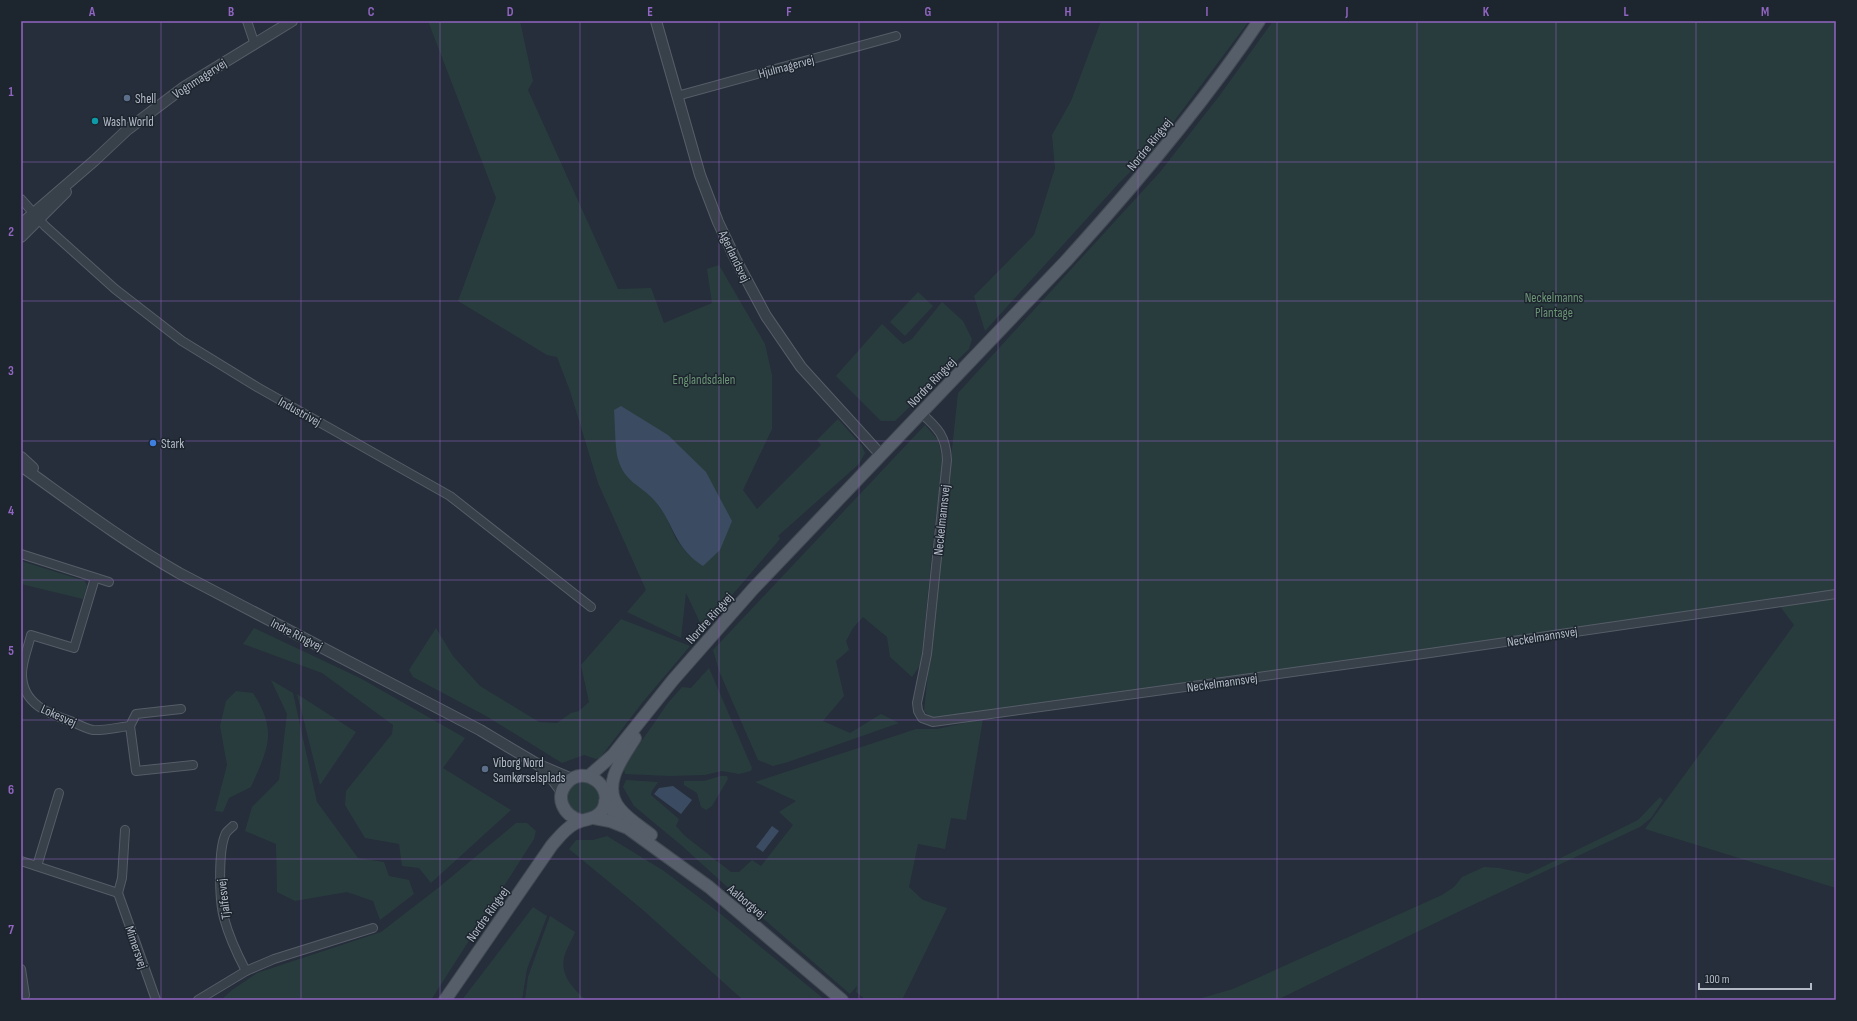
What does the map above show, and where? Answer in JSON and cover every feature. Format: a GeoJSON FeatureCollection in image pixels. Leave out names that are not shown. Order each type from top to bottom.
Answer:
{"type":"FeatureCollection","features":[{"type":"Feature","properties":{"kind":"main road","name":"Nordre Ringvej"},"geometry":{"type":"LineString","coordinates":[[588,776],[613,755],[673,680],[753,589],[882,455],[1109,213],[1168,143],[1259,21]]}},
{"type":"Feature","properties":{"kind":"main road"},"geometry":{"type":"LineString","coordinates":[[673,680],[617,767],[612,785],[613,797],[619,808],[665,846],[708,887]]}},
{"type":"Feature","properties":{"kind":"main road","name":"Nordre Ringvej"},"geometry":{"type":"LineString","coordinates":[[602,786],[606,771],[613,755]]}},
{"type":"Feature","properties":{"kind":"main road"},"geometry":{"type":"LineString","coordinates":[[577,776],[588,776],[594,778],[602,786],[606,796],[605,802],[599,814],[594,818],[580,820],[571,817],[564,810],[561,801],[562,792],[567,782],[577,776]]}},
{"type":"Feature","properties":{"kind":"main road","name":"Aalborgvej"},"geometry":{"type":"LineString","coordinates":[[605,802],[630,829],[708,887],[842,1000]]}},
{"type":"Feature","properties":{"kind":"main road","name":"Nordre Ringvej"},"geometry":{"type":"LineString","coordinates":[[552,845],[564,810]]}},
{"type":"Feature","properties":{"kind":"main road","name":"Aalborgvej"},"geometry":{"type":"LineString","coordinates":[[594,818],[610,821],[630,829]]}},
{"type":"Feature","properties":{"kind":"main road","name":"Nordre Ringvej"},"geometry":{"type":"LineString","coordinates":[[445,1000],[552,845],[566,829],[580,820]]}},
{"type":"Feature","properties":{"kind":"street"},"geometry":{"type":"LineString","coordinates":[[247,21],[254,42]]}},
{"type":"Feature","properties":{"kind":"street","name":"Vognmagervej"},"geometry":{"type":"LineString","coordinates":[[21,237],[36,216],[127,130],[184,86],[254,42],[292,21]]}},
{"type":"Feature","properties":{"kind":"street","name":"Agerlandsvej"},"geometry":{"type":"LineString","coordinates":[[656,21],[676,96],[700,175],[718,222],[736,260],[766,316],[802,367],[882,455]]}},
{"type":"Feature","properties":{"kind":"street","name":"Hjulmagervej"},"geometry":{"type":"LineString","coordinates":[[676,96],[896,36]]}},
{"type":"Feature","properties":{"kind":"street","name":"Industrivej"},"geometry":{"type":"LineString","coordinates":[[21,200],[36,216],[115,289],[182,341],[257,387],[450,496],[591,607]]}},
{"type":"Feature","properties":{"kind":"street","name":"Vognmagervej"},"geometry":{"type":"LineString","coordinates":[[21,224],[36,216]]}},
{"type":"Feature","properties":{"kind":"street","name":"Neckelmannsvej"},"geometry":{"type":"LineString","coordinates":[[921,413],[936,426],[942,436],[946,447],[947,460],[927,654],[917,702],[918,711],[922,718],[933,722],[1430,653],[1836,594]]}},
{"type":"Feature","properties":{"kind":"street","name":"Indre Ringvej"},"geometry":{"type":"LineString","coordinates":[[21,457],[62,496]]}},
{"type":"Feature","properties":{"kind":"street","name":"Indre Ringvej"},"geometry":{"type":"LineString","coordinates":[[21,466],[120,537],[179,573],[459,719],[537,764],[572,779]]}},
{"type":"Feature","properties":{"kind":"street"},"geometry":{"type":"LineString","coordinates":[[21,554],[109,582]]}},
{"type":"Feature","properties":{"kind":"street","name":"Lokesvej"},"geometry":{"type":"LineString","coordinates":[[95,578],[74,648],[31,635],[23,663],[23,685],[30,699],[48,714],[93,730],[130,726]]}},
{"type":"Feature","properties":{"kind":"street"},"geometry":{"type":"LineString","coordinates":[[181,709],[136,714],[130,726],[136,771],[193,765]]}},
{"type":"Feature","properties":{"kind":"street","name":"Indre Ringvej"},"geometry":{"type":"LineString","coordinates":[[537,764],[553,780],[562,792]]}},
{"type":"Feature","properties":{"kind":"street"},"geometry":{"type":"LineString","coordinates":[[37,866],[60,793]]}},
{"type":"Feature","properties":{"kind":"street","name":"Tjalfesvej"},"geometry":{"type":"LineString","coordinates":[[233,826],[226,833],[220,859],[220,887],[223,916],[233,946],[246,971]]}},
{"type":"Feature","properties":{"kind":"street"},"geometry":{"type":"LineString","coordinates":[[21,861],[118,893],[122,878],[125,830]]}},
{"type":"Feature","properties":{"kind":"street","name":"Mimersvej"},"geometry":{"type":"LineString","coordinates":[[118,893],[156,1000]]}},
{"type":"Feature","properties":{"kind":"street"},"geometry":{"type":"LineString","coordinates":[[198,1000],[246,971],[274,959],[373,928]]}},
{"type":"Feature","properties":{"kind":"street"},"geometry":{"type":"LineString","coordinates":[[21,969],[25,995],[21,996]]}},
{"type":"Feature","properties":{"kind":"green space","name":"Englandsdalen"},"geometry":{"type":"Polygon","coordinates":[[[428,21],[520,21],[533,81],[528,90],[618,289],[651,288],[664,323],[712,303],[707,269],[719,265],[765,344],[772,375],[772,429],[743,490],[757,509],[821,445],[817,440],[838,419],[862,446],[865,453],[859,464],[778,536],[780,539],[703,629],[686,593],[681,638],[627,612],[646,590],[598,483],[570,391],[557,357],[547,355],[458,301],[496,198],[428,21]],[[616,435],[618,459],[654,499],[666,517],[616,435]],[[666,517],[676,539],[691,558],[666,517]]]}},
{"type":"Feature","properties":{"kind":"green space"},"geometry":{"type":"Polygon","coordinates":[[[1101,21],[1249,21],[1154,148],[1120,182],[985,331],[974,296],[1034,235],[1055,168],[1052,135],[1071,101],[1101,21]]]}},
{"type":"Feature","properties":{"kind":"green space","name":"Neckelmanns Plantage"},"geometry":{"type":"Polygon","coordinates":[[[1273,21],[1836,21],[1836,888],[1645,829],[1794,625],[1779,605],[932,718],[924,711],[958,393],[1160,172],[1220,95],[1273,21]]]}},
{"type":"Feature","properties":{"kind":"green space"},"geometry":{"type":"Polygon","coordinates":[[[918,292],[933,306],[905,336],[890,322],[918,292]]]}},
{"type":"Feature","properties":{"kind":"green space"},"geometry":{"type":"Polygon","coordinates":[[[942,302],[963,321],[972,339],[969,349],[895,421],[881,421],[836,376],[882,324],[903,344],[912,339],[942,302]]]}},
{"type":"Feature","properties":{"kind":"green space"},"geometry":{"type":"Polygon","coordinates":[[[925,425],[938,440],[943,462],[934,531],[921,664],[912,677],[890,657],[887,637],[863,617],[853,628],[846,641],[849,650],[836,661],[844,696],[823,721],[850,733],[881,714],[899,723],[773,766],[758,760],[719,671],[713,650],[925,425]]]}},
{"type":"Feature","properties":{"kind":"green space"},"geometry":{"type":"Polygon","coordinates":[[[21,561],[85,581],[87,586],[83,599],[21,584],[21,561]]]}},
{"type":"Feature","properties":{"kind":"green space"},"geometry":{"type":"Polygon","coordinates":[[[621,619],[690,646],[642,703],[600,758],[596,759],[584,755],[562,763],[486,716],[413,677],[409,670],[436,628],[453,656],[480,686],[539,722],[557,723],[571,713],[579,711],[589,702],[581,665],[621,619]]]}},
{"type":"Feature","properties":{"kind":"green space"},"geometry":{"type":"Polygon","coordinates":[[[254,628],[360,678],[465,738],[443,768],[511,810],[431,883],[419,868],[402,866],[399,844],[365,838],[345,805],[346,791],[392,734],[393,725],[322,673],[243,644],[254,628]]]}},
{"type":"Feature","properties":{"kind":"green space"},"geometry":{"type":"Polygon","coordinates":[[[709,668],[752,768],[751,771],[739,774],[722,771],[705,775],[669,776],[625,774],[624,769],[627,762],[668,703],[682,687],[691,688],[709,668]]]}},
{"type":"Feature","properties":{"kind":"green space"},"geometry":{"type":"Polygon","coordinates":[[[271,680],[293,693],[317,802],[358,858],[384,862],[389,876],[409,880],[414,894],[380,920],[373,901],[347,892],[295,901],[277,892],[276,844],[245,831],[252,807],[279,780],[287,714],[271,680]]]}},
{"type":"Feature","properties":{"kind":"green space"},"geometry":{"type":"Polygon","coordinates":[[[236,691],[253,693],[266,719],[268,740],[266,750],[251,787],[229,798],[223,812],[215,811],[227,765],[220,726],[226,701],[236,691]]]}},
{"type":"Feature","properties":{"kind":"green space"},"geometry":{"type":"Polygon","coordinates":[[[297,694],[356,732],[320,785],[297,694]]]}},
{"type":"Feature","properties":{"kind":"green space"},"geometry":{"type":"Polygon","coordinates":[[[983,719],[966,820],[951,818],[945,849],[918,844],[909,887],[923,900],[947,908],[902,1000],[866,1000],[856,992],[857,986],[850,994],[681,845],[634,806],[623,787],[626,780],[658,782],[651,795],[679,819],[676,826],[685,836],[731,872],[739,872],[752,860],[761,866],[793,825],[779,812],[796,801],[755,782],[916,729],[937,729],[983,719]]]}},
{"type":"Feature","properties":{"kind":"green space"},"geometry":{"type":"Polygon","coordinates":[[[720,776],[727,776],[728,779],[712,806],[706,810],[701,807],[697,793],[684,785],[684,781],[704,781],[720,776]]]}},
{"type":"Feature","properties":{"kind":"green space"},"geometry":{"type":"Polygon","coordinates":[[[580,782],[586,782],[596,789],[599,798],[598,804],[592,811],[586,814],[580,814],[570,807],[567,801],[567,795],[574,785],[580,782]]]}},
{"type":"Feature","properties":{"kind":"green space"},"geometry":{"type":"Polygon","coordinates":[[[1660,797],[1663,800],[1651,818],[1640,827],[1462,910],[1277,1000],[1195,1000],[1233,989],[1442,895],[1454,887],[1462,877],[1484,867],[1499,868],[1528,874],[1638,820],[1660,797]]]}},
{"type":"Feature","properties":{"kind":"green space"},"geometry":{"type":"Polygon","coordinates":[[[516,823],[527,823],[536,831],[534,839],[431,1000],[221,1000],[232,990],[257,973],[381,932],[438,888],[516,823]]]}},
{"type":"Feature","properties":{"kind":"green space"},"geometry":{"type":"Polygon","coordinates":[[[607,836],[664,871],[717,911],[825,1000],[743,1000],[643,910],[569,849],[576,840],[593,840],[607,836]]]}},
{"type":"Feature","properties":{"kind":"green space"},"geometry":{"type":"Polygon","coordinates":[[[533,907],[547,916],[527,969],[522,1000],[462,1000],[533,907]]]}},
{"type":"Feature","properties":{"kind":"green space"},"geometry":{"type":"Polygon","coordinates":[[[550,916],[575,932],[565,955],[563,964],[569,982],[586,1000],[525,1000],[528,977],[550,916]]]}},
{"type":"Feature","properties":{"kind":"water"},"geometry":{"type":"Polygon","coordinates":[[[621,406],[668,435],[706,472],[732,521],[720,550],[703,566],[693,559],[680,543],[661,509],[654,500],[629,479],[621,467],[616,449],[614,410],[621,406]]]}},
{"type":"Feature","properties":{"kind":"water"},"geometry":{"type":"Polygon","coordinates":[[[673,786],[692,800],[681,814],[654,794],[659,788],[673,786]]]}},
{"type":"Feature","properties":{"kind":"water"},"geometry":{"type":"Polygon","coordinates":[[[772,826],[779,831],[763,852],[756,847],[772,826]]]}},
{"type":"Feature","properties":{"kind":"place","name":"Shell"},"geometry":{"type":"Point","coordinates":[127,98]}},
{"type":"Feature","properties":{"kind":"place","name":"Wash World"},"geometry":{"type":"Point","coordinates":[95,121]}},
{"type":"Feature","properties":{"kind":"place","name":"Stark"},"geometry":{"type":"Point","coordinates":[153,443]}},
{"type":"Feature","properties":{"kind":"place","name":"Viborg Nord Samkørselsplads"},"geometry":{"type":"Point","coordinates":[485,769]}}]}
